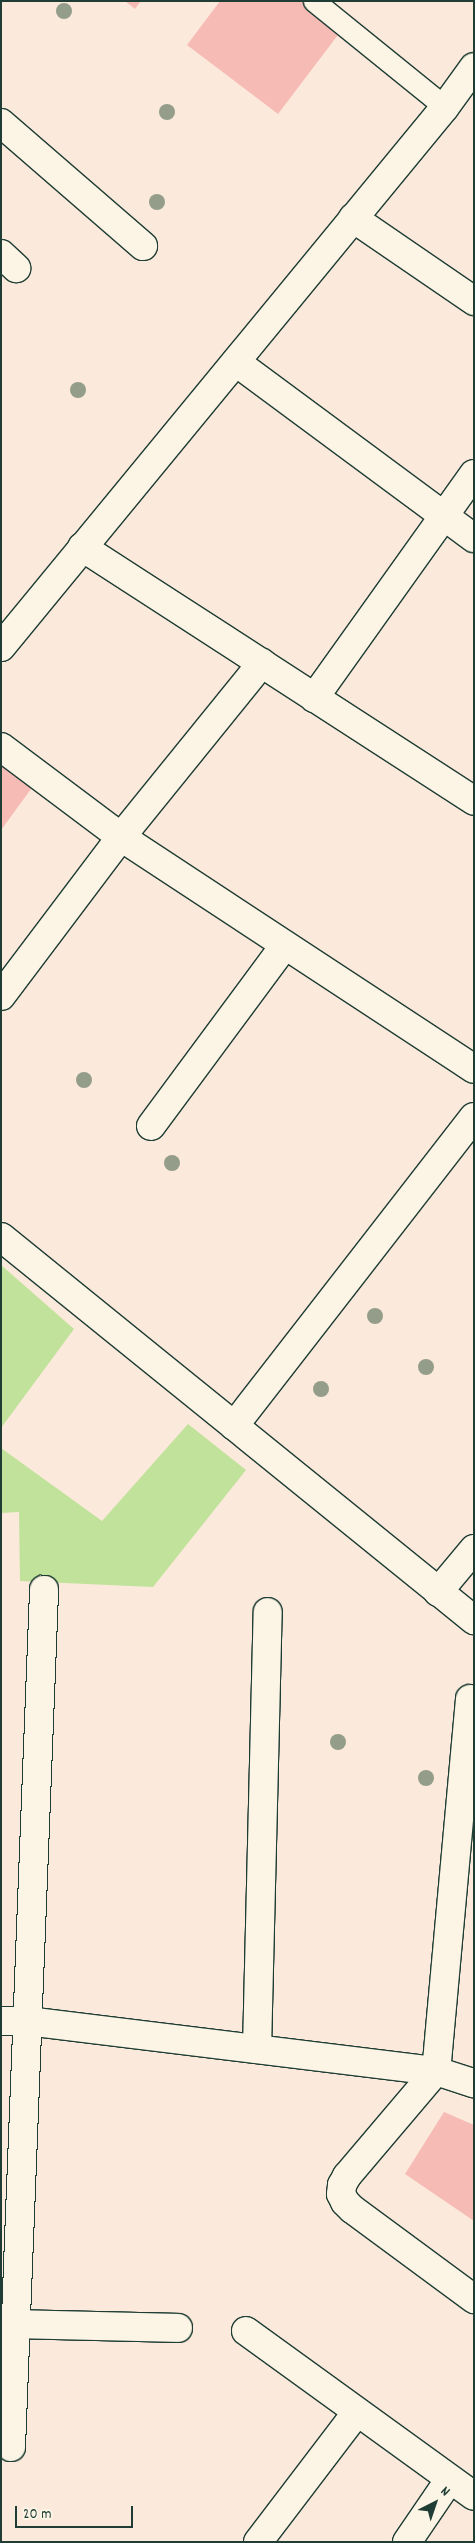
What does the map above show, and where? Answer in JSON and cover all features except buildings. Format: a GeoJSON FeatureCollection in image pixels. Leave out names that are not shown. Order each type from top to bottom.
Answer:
{"type":"FeatureCollection","features":[{"type":"Feature","properties":{"kind":"street"},"geometry":{"type":"LineString","coordinates":[[1,647],[445,107],[474,67]]}},
{"type":"Feature","properties":{"kind":"street"},"geometry":{"type":"LineString","coordinates":[[1,123],[143,246]]}},
{"type":"Feature","properties":{"kind":"street"},"geometry":{"type":"LineString","coordinates":[[353,218],[474,301]]}},
{"type":"Feature","properties":{"kind":"street"},"geometry":{"type":"LineString","coordinates":[[236,362],[474,538]]}},
{"type":"Feature","properties":{"kind":"street"},"geometry":{"type":"LineString","coordinates":[[314,698],[474,474]]}},
{"type":"Feature","properties":{"kind":"street"},"geometry":{"type":"LineString","coordinates":[[82,547],[474,800]]}},
{"type":"Feature","properties":{"kind":"street"},"geometry":{"type":"LineString","coordinates":[[1,996],[121,838],[262,663]]}},
{"type":"Feature","properties":{"kind":"street"},"geometry":{"type":"LineString","coordinates":[[1,747],[121,838],[474,1069]]}},
{"type":"Feature","properties":{"kind":"street"},"geometry":{"type":"LineString","coordinates":[[151,1126],[285,945]]}},
{"type":"Feature","properties":{"kind":"street"},"geometry":{"type":"LineString","coordinates":[[234,1426],[474,1117]]}},
{"type":"Feature","properties":{"kind":"street"},"geometry":{"type":"LineString","coordinates":[[1,1238],[474,1620]]}},
{"type":"Feature","properties":{"kind":"street"},"geometry":{"type":"LineString","coordinates":[[438,1592],[474,1549]]}},
{"type":"Feature","properties":{"kind":"street"},"geometry":{"type":"LineString","coordinates":[[11,2447],[15,2324],[14,2021],[44,1590]]}},
{"type":"Feature","properties":{"kind":"street"},"geometry":{"type":"LineString","coordinates":[[256,2049],[268,1612]]}},
{"type":"Feature","properties":{"kind":"street"},"geometry":{"type":"LineString","coordinates":[[470,1699],[436,2071],[347,2176],[342,2185],[341,2194],[344,2202],[352,2209],[474,2299]]}},
{"type":"Feature","properties":{"kind":"street"},"geometry":{"type":"LineString","coordinates":[[14,2021],[436,2071],[471,2077]]}},
{"type":"Feature","properties":{"kind":"street"},"geometry":{"type":"LineString","coordinates":[[15,2324],[178,2328]]}},
{"type":"Feature","properties":{"kind":"street"},"geometry":{"type":"LineString","coordinates":[[246,2331],[474,2496]]}},
{"type":"Feature","properties":{"kind":"street"},"geometry":{"type":"LineString","coordinates":[[258,2542],[357,2412]]}},
{"type":"Feature","properties":{"kind":"street"},"geometry":{"type":"LineString","coordinates":[[407,2542],[450,2479]]}},
{"type":"Feature","properties":{"kind":"lane"},"geometry":{"type":"LineString","coordinates":[[314,1],[445,107]]}},
{"type":"Feature","properties":{"kind":"green space"},"geometry":{"type":"Polygon","coordinates":[[[1,1265],[74,1329],[1,1428],[1,1265]]]}},
{"type":"Feature","properties":{"kind":"green space"},"geometry":{"type":"Polygon","coordinates":[[[188,1424],[246,1470],[153,1587],[20,1581],[19,1512],[1,1513],[1,1448],[102,1521],[188,1424]]]}}]}
